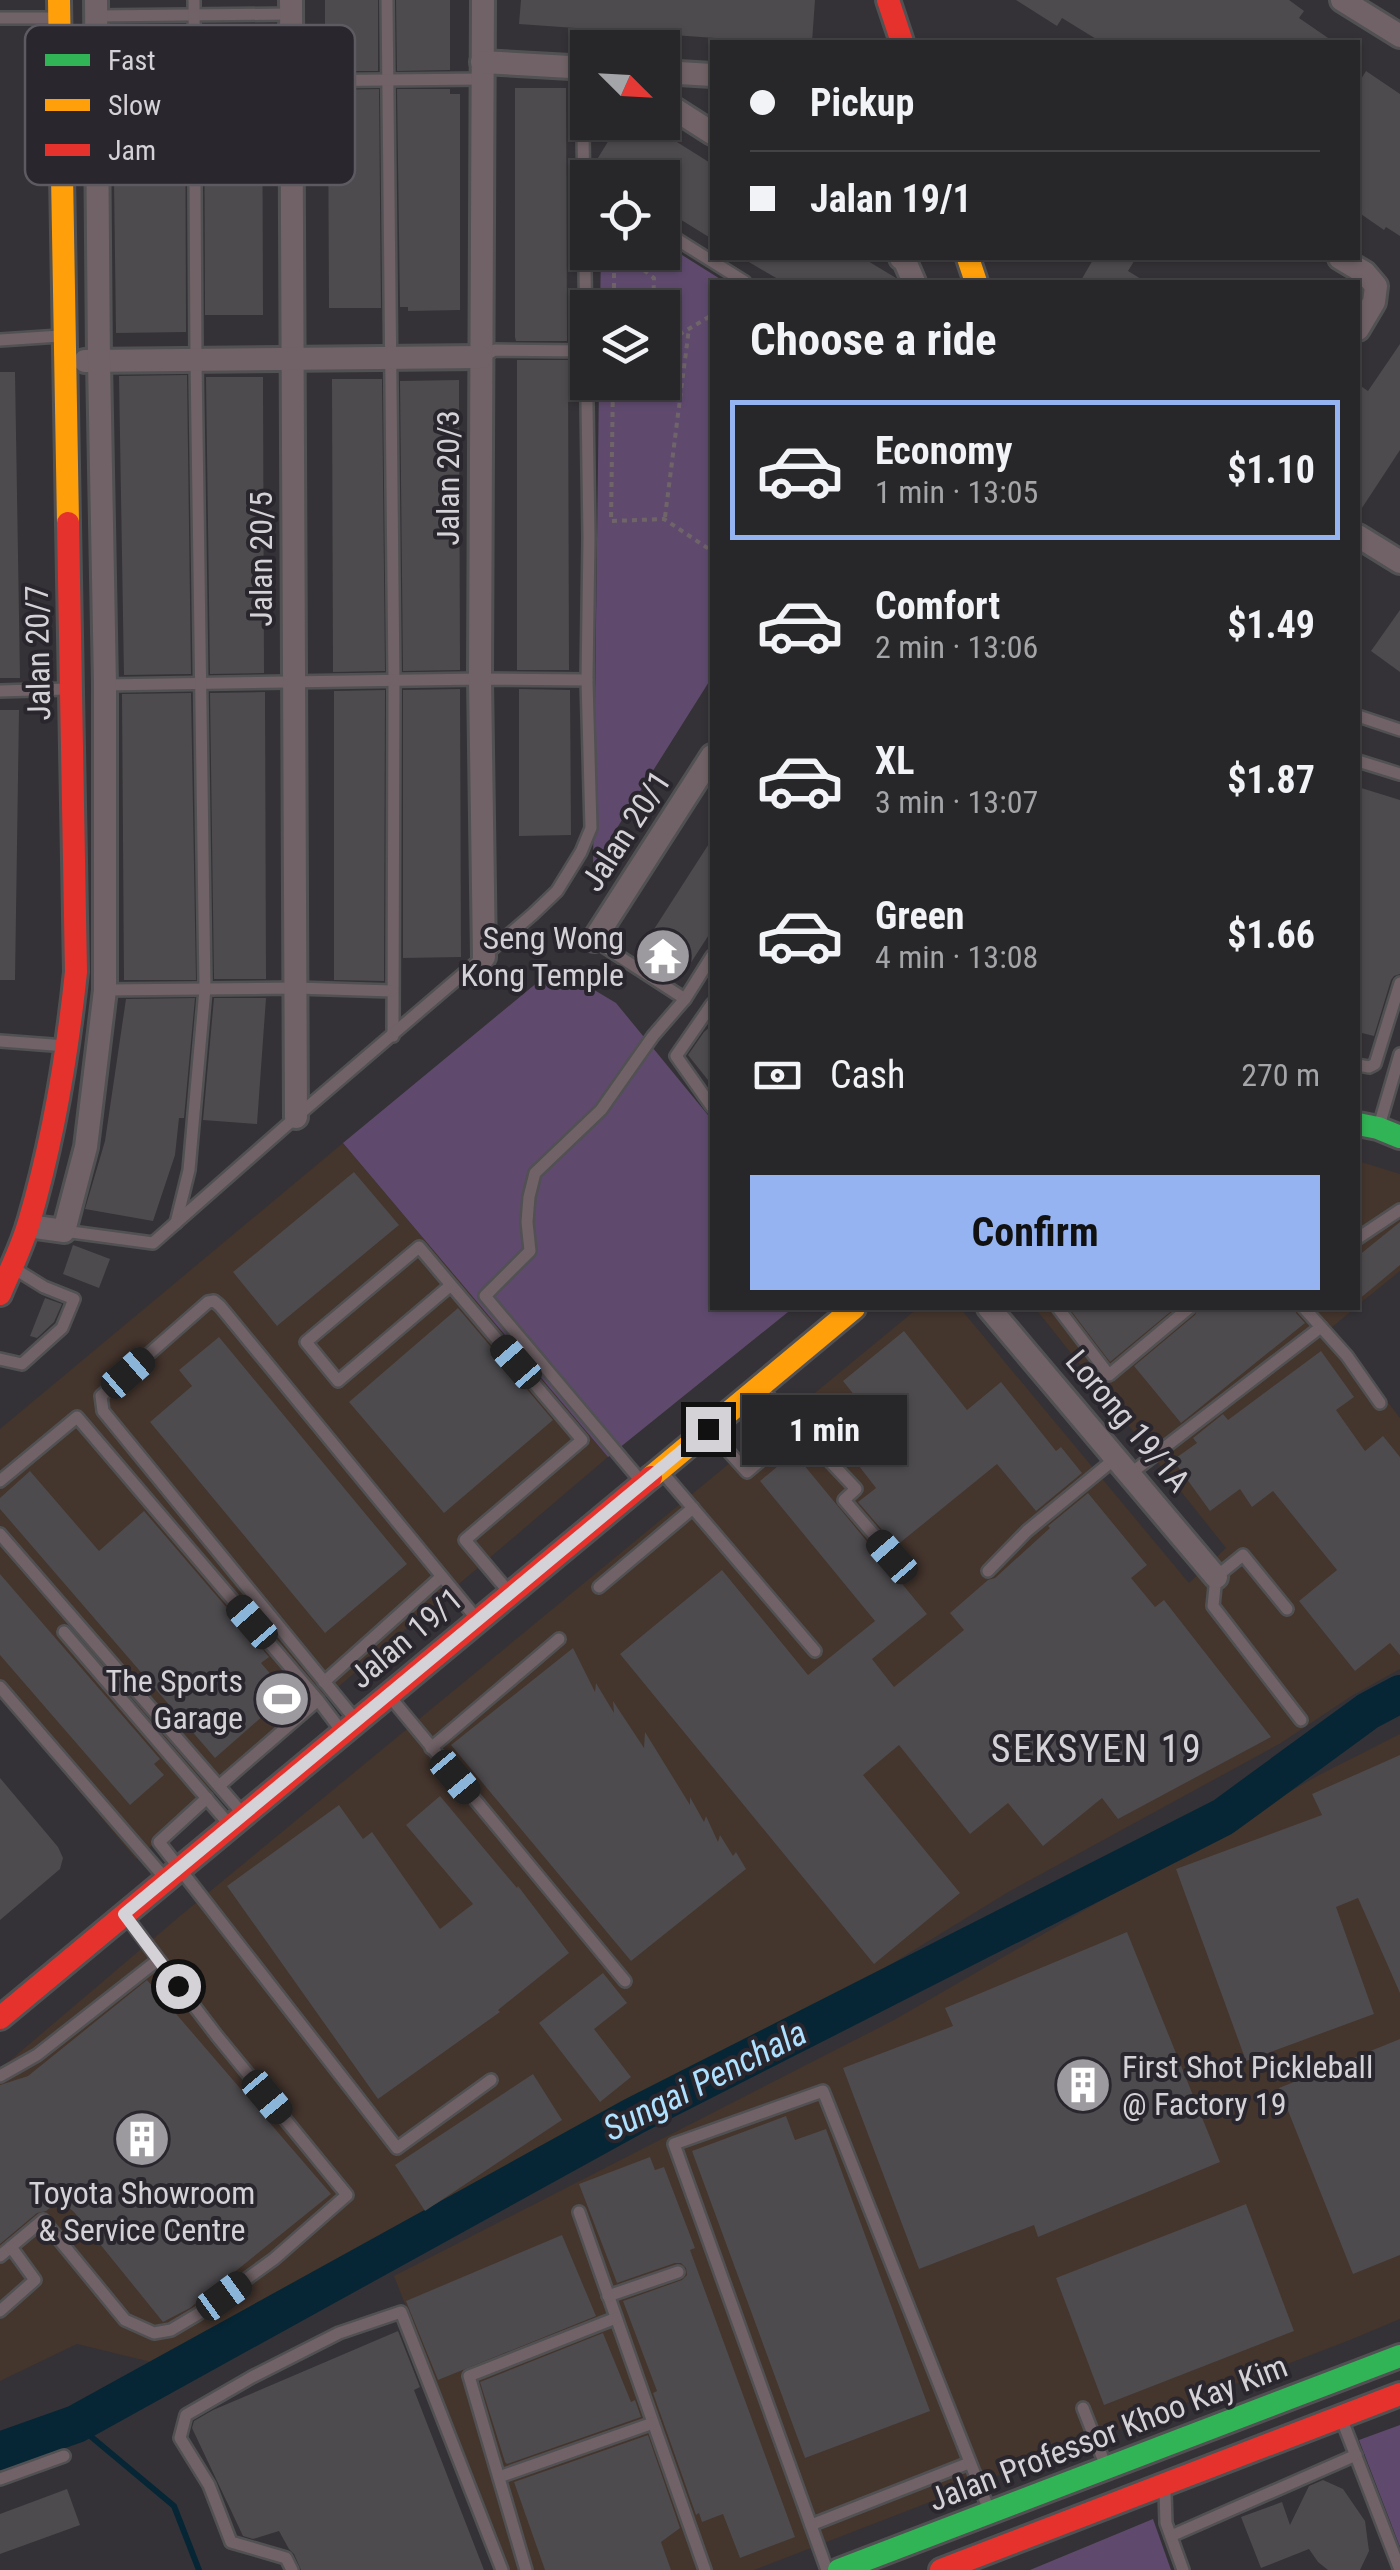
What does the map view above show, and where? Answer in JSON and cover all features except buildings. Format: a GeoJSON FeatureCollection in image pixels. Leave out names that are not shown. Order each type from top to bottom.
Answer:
{"type":"FeatureCollection","features":[{"type":"Feature","properties":{"kind":"main road"},"geometry":{"type":"LineString","coordinates":[[888,0],[901,40]]}},
{"type":"Feature","properties":{"kind":"main road","name":"Jalan 20/7"},"geometry":{"type":"LineString","coordinates":[[0,1294],[28,1226],[50,1139],[68,1046],[76,972],[62,185]]}},
{"type":"Feature","properties":{"kind":"main road","name":"Jalan 19/1"},"geometry":{"type":"LineString","coordinates":[[0,2018],[852,1310]]}},
{"type":"Feature","properties":{"kind":"main road","name":"Jalan Professor Khoo Kay Kim"},"geometry":{"type":"LineString","coordinates":[[839,2570],[1400,2356]]}},
{"type":"Feature","properties":{"kind":"main road","name":"Jalan Professor Khoo Kay Kim"},"geometry":{"type":"LineString","coordinates":[[942,2570],[1400,2394]]}},
{"type":"Feature","properties":{"kind":"street","name":"Jalan 20/3"},"geometry":{"type":"LineString","coordinates":[[482,0],[480,679],[484,957]]}},
{"type":"Feature","properties":{"kind":"street"},"geometry":{"type":"LineString","coordinates":[[1342,0],[1400,36]]}},
{"type":"Feature","properties":{"kind":"street"},"geometry":{"type":"LineString","coordinates":[[483,70],[570,68]]}},
{"type":"Feature","properties":{"kind":"street"},"geometry":{"type":"LineString","coordinates":[[680,73],[710,75]]}},
{"type":"Feature","properties":{"kind":"street"},"geometry":{"type":"LineString","coordinates":[[680,112],[710,133]]}},
{"type":"Feature","properties":{"kind":"street","name":"Jalan 20/7"},"geometry":{"type":"LineString","coordinates":[[64,1231],[86,1147],[105,990],[98,185]]}},
{"type":"Feature","properties":{"kind":"street","name":"Jalan 20/5"},"geometry":{"type":"LineString","coordinates":[[291,185],[296,1116]]}},
{"type":"Feature","properties":{"kind":"street"},"geometry":{"type":"LineString","coordinates":[[1343,260],[1376,286],[1374,302],[1360,326]]}},
{"type":"Feature","properties":{"kind":"street"},"geometry":{"type":"LineString","coordinates":[[65,361],[481,358]]}},
{"type":"Feature","properties":{"kind":"street"},"geometry":{"type":"LineString","coordinates":[[1360,537],[1400,562]]}},
{"type":"Feature","properties":{"kind":"street","name":"Jalan 20/1"},"geometry":{"type":"LineString","coordinates":[[594,940],[710,759]]}},
{"type":"Feature","properties":{"kind":"street"},"geometry":{"type":"LineString","coordinates":[[28,1226],[64,1231]]}},
{"type":"Feature","properties":{"kind":"street","name":"Lorong 19/1A"},"geometry":{"type":"LineString","coordinates":[[991,1310],[1216,1577]]}},
{"type":"Feature","properties":{"kind":"lane"},"geometry":{"type":"LineString","coordinates":[[194,0],[194,25]]}},
{"type":"Feature","properties":{"kind":"lane"},"geometry":{"type":"LineString","coordinates":[[388,0],[393,1036]]}},
{"type":"Feature","properties":{"kind":"lane"},"geometry":{"type":"LineString","coordinates":[[96,8],[194,15],[291,7]]}},
{"type":"Feature","properties":{"kind":"lane"},"geometry":{"type":"LineString","coordinates":[[0,18],[59,9]]}},
{"type":"Feature","properties":{"kind":"lane"},"geometry":{"type":"LineString","coordinates":[[355,80],[483,70]]}},
{"type":"Feature","properties":{"kind":"lane"},"geometry":{"type":"LineString","coordinates":[[584,290],[585,140]]}},
{"type":"Feature","properties":{"kind":"lane"},"geometry":{"type":"LineString","coordinates":[[176,1223],[189,1170],[205,989],[195,185]]}},
{"type":"Feature","properties":{"kind":"lane"},"geometry":{"type":"LineString","coordinates":[[680,241],[742,280]]}},
{"type":"Feature","properties":{"kind":"lane"},"geometry":{"type":"LineString","coordinates":[[0,340],[65,336]]}},
{"type":"Feature","properties":{"kind":"lane"},"geometry":{"type":"LineString","coordinates":[[481,358],[495,350],[570,351]]}},
{"type":"Feature","properties":{"kind":"lane"},"geometry":{"type":"LineString","coordinates":[[64,1231],[153,1242],[557,891],[582,852],[590,828],[585,400]]}},
{"type":"Feature","properties":{"kind":"lane"},"geometry":{"type":"LineString","coordinates":[[105,686],[586,680]]}},
{"type":"Feature","properties":{"kind":"lane"},"geometry":{"type":"LineString","coordinates":[[0,691],[71,688]]}},
{"type":"Feature","properties":{"kind":"lane"},"geometry":{"type":"LineString","coordinates":[[1360,717],[1400,730]]}},
{"type":"Feature","properties":{"kind":"lane"},"geometry":{"type":"LineString","coordinates":[[1360,762],[1400,774]]}},
{"type":"Feature","properties":{"kind":"lane"},"geometry":{"type":"LineString","coordinates":[[594,940],[685,999]]}},
{"type":"Feature","properties":{"kind":"lane"},"geometry":{"type":"LineString","coordinates":[[710,959],[602,1110],[536,1173],[528,1210],[530,1252],[485,1296],[651,1476],[693,1508],[814,1652]]}},
{"type":"Feature","properties":{"kind":"lane"},"geometry":{"type":"LineString","coordinates":[[1360,1066],[1369,1068],[1375,1064],[1400,983]]}},
{"type":"Feature","properties":{"kind":"lane"},"geometry":{"type":"LineString","coordinates":[[105,990],[392,991]]}},
{"type":"Feature","properties":{"kind":"lane"},"geometry":{"type":"LineString","coordinates":[[710,1007],[676,1056],[710,1104]]}},
{"type":"Feature","properties":{"kind":"lane"},"geometry":{"type":"LineString","coordinates":[[0,1042],[68,1046]]}},
{"type":"Feature","properties":{"kind":"lane"},"geometry":{"type":"LineString","coordinates":[[1379,1130],[1400,1054]]}},
{"type":"Feature","properties":{"kind":"lane"},"geometry":{"type":"LineString","coordinates":[[1360,1237],[1400,1210]]}},
{"type":"Feature","properties":{"kind":"lane"},"geometry":{"type":"LineString","coordinates":[[451,1285],[338,1382],[306,1342],[419,1247],[582,1440],[464,1540],[510,1594]]}},
{"type":"Feature","properties":{"kind":"lane"},"geometry":{"type":"LineString","coordinates":[[0,1360],[22,1364],[62,1328],[74,1300],[44,1287],[12,1266]]}},
{"type":"Feature","properties":{"kind":"lane"},"geometry":{"type":"LineString","coordinates":[[350,1727],[324,1682],[103,1411],[101,1396],[208,1302],[214,1301],[478,1620]]}},
{"type":"Feature","properties":{"kind":"lane"},"geometry":{"type":"LineString","coordinates":[[1060,1310],[1109,1375],[1188,1310]]}},
{"type":"Feature","properties":{"kind":"lane"},"geometry":{"type":"LineString","coordinates":[[1306,1310],[1347,1356],[1380,1404]]}},
{"type":"Feature","properties":{"kind":"lane"},"geometry":{"type":"LineString","coordinates":[[988,1571],[1026,1531],[1321,1328]]}},
{"type":"Feature","properties":{"kind":"lane"},"geometry":{"type":"LineString","coordinates":[[760,1386],[856,1489],[844,1500],[892,1557]]}},
{"type":"Feature","properties":{"kind":"lane"},"geometry":{"type":"LineString","coordinates":[[0,1480],[77,1417],[318,1700],[350,1727]]}},
{"type":"Feature","properties":{"kind":"lane"},"geometry":{"type":"LineString","coordinates":[[708,1429],[746,1472],[799,1428]]}},
{"type":"Feature","properties":{"kind":"lane"},"geometry":{"type":"LineString","coordinates":[[599,1587],[693,1508]]}},
{"type":"Feature","properties":{"kind":"lane"},"geometry":{"type":"LineString","coordinates":[[0,1534],[220,1785],[237,1820]]}},
{"type":"Feature","properties":{"kind":"lane"},"geometry":{"type":"LineString","coordinates":[[1286,1609],[1242,1555],[1216,1577],[1213,1606],[1301,1720]]}},
{"type":"Feature","properties":{"kind":"lane"},"geometry":{"type":"LineString","coordinates":[[324,1682],[441,1576]]}},
{"type":"Feature","properties":{"kind":"lane"},"geometry":{"type":"LineString","coordinates":[[64,1632],[208,1798],[237,1820]]}},
{"type":"Feature","properties":{"kind":"lane"},"geometry":{"type":"LineString","coordinates":[[432,1748],[559,1640]]}},
{"type":"Feature","properties":{"kind":"lane"},"geometry":{"type":"LineString","coordinates":[[0,1687],[173,1874],[398,2148],[491,2080]]}},
{"type":"Feature","properties":{"kind":"lane"},"geometry":{"type":"LineString","coordinates":[[388,1695],[624,1981]]}},
{"type":"Feature","properties":{"kind":"lane"},"geometry":{"type":"LineString","coordinates":[[220,1785],[318,1700]]}},
{"type":"Feature","properties":{"kind":"lane"},"geometry":{"type":"LineString","coordinates":[[173,1874],[159,1842],[208,1798]]}},
{"type":"Feature","properties":{"kind":"lane"},"geometry":{"type":"LineString","coordinates":[[0,2311],[35,2280],[5,2251],[44,2220],[125,2320],[154,2333],[170,2330],[198,2314],[274,2259],[348,2195],[124,1914]]}},
{"type":"Feature","properties":{"kind":"lane"},"geometry":{"type":"LineString","coordinates":[[0,2076],[37,2055],[158,1960]]}},
{"type":"Feature","properties":{"kind":"lane"},"geometry":{"type":"LineString","coordinates":[[828,2570],[674,2144],[823,2091],[990,2512]]}},
{"type":"Feature","properties":{"kind":"lane"},"geometry":{"type":"LineString","coordinates":[[579,2212],[705,2570]]}},
{"type":"Feature","properties":{"kind":"lane"},"geometry":{"type":"LineString","coordinates":[[608,2296],[678,2272]]}},
{"type":"Feature","properties":{"kind":"lane"},"geometry":{"type":"LineString","coordinates":[[292,2570],[286,2558],[232,2542],[209,2485],[180,2438],[186,2415],[339,2333],[401,2312],[502,2570]]}},
{"type":"Feature","properties":{"kind":"lane"},"geometry":{"type":"LineString","coordinates":[[526,2570],[469,2376],[616,2318]]}},
{"type":"Feature","properties":{"kind":"lane"},"geometry":{"type":"LineString","coordinates":[[1083,2408],[1107,2468]]}},
{"type":"Feature","properties":{"kind":"lane"},"geometry":{"type":"LineString","coordinates":[[1341,2416],[1400,2570]]}},
{"type":"Feature","properties":{"kind":"lane"},"geometry":{"type":"LineString","coordinates":[[499,2477],[653,2423]]}},
{"type":"Feature","properties":{"kind":"lane"},"geometry":{"type":"LineString","coordinates":[[1169,2530],[1356,2455]]}},
{"type":"Feature","properties":{"kind":"lane"},"geometry":{"type":"LineString","coordinates":[[0,2478],[64,2456]]}},
{"type":"Feature","properties":{"kind":"lane"},"geometry":{"type":"LineString","coordinates":[[811,2526],[969,2463]]}},
{"type":"Feature","properties":{"kind":"lane"},"geometry":{"type":"LineString","coordinates":[[1154,2488],[1169,2530]]}},
{"type":"Feature","properties":{"kind":"lane"},"geometry":{"type":"LineString","coordinates":[[1154,2488],[1183,2570]]}},
{"type":"Feature","properties":{"kind":"path"},"geometry":{"type":"LineString","coordinates":[[643,270],[654,278],[654,290]]}},
{"type":"Feature","properties":{"kind":"path"},"geometry":{"type":"LineString","coordinates":[[680,334],[710,316]]}},
{"type":"Feature","properties":{"kind":"path"},"geometry":{"type":"LineString","coordinates":[[664,519],[690,328]]}},
{"type":"Feature","properties":{"kind":"path"},"geometry":{"type":"LineString","coordinates":[[613,400],[612,521],[664,519],[710,550]]}},
{"type":"Feature","properties":{"kind":"shaded area"},"geometry":{"type":"Polygon","coordinates":[[[680,254],[722,280],[710,280],[710,680],[593,866],[599,400],[680,400],[680,290],[600,290],[601,270],[680,270],[680,254]]]}},
{"type":"Feature","properties":{"kind":"shaded area"},"geometry":{"type":"Polygon","coordinates":[[[556,967],[616,1003],[710,1118],[710,1310],[791,1310],[608,1457],[343,1143],[556,967]]]}},
{"type":"Feature","properties":{"kind":"shaded area"},"geometry":{"type":"Polygon","coordinates":[[[343,1143],[608,1457],[136,1859],[0,1697],[0,1429],[343,1143]]]}},
{"type":"Feature","properties":{"kind":"shaded area"},"geometry":{"type":"Polygon","coordinates":[[[1360,1162],[1400,1174],[1400,1271],[1360,1303],[1360,1162]]]}},
{"type":"Feature","properties":{"kind":"shaded area"},"geometry":{"type":"Polygon","coordinates":[[[916,1310],[962,1310],[1189,1583],[1226,1548],[1037,1310],[1353,1310],[1331,1328],[1400,1418],[1400,1669],[1281,1743],[1010,1891],[867,1979],[155,2363],[77,2344],[0,2381],[0,2069],[916,1310]]]}},
{"type":"Feature","properties":{"kind":"shaded area"},"geometry":{"type":"Polygon","coordinates":[[[1400,1734],[1400,2319],[754,2570],[509,2570],[394,2276],[894,2020],[1319,1775],[1400,1734]]]}},
{"type":"Feature","properties":{"kind":"shaded area"},"geometry":{"type":"Polygon","coordinates":[[[1400,2425],[1400,2547],[1359,2440],[1400,2425]]]}},
{"type":"Feature","properties":{"kind":"shaded area"},"geometry":{"type":"Polygon","coordinates":[[[1153,2519],[1171,2570],[1030,2570],[1153,2519]]]}},
{"type":"Feature","properties":{"kind":"waterway","name":"Sungai Penchala"},"geometry":{"type":"LineString","coordinates":[[0,2451],[76,2424],[634,2116],[1223,1817],[1368,1711],[1400,1694]]}},
{"type":"Feature","properties":{"kind":"waterway"},"geometry":{"type":"LineString","coordinates":[[76,2424],[174,2506],[199,2570]]}},
{"type":"Feature","properties":{"kind":"traffic: fast"},"geometry":{"type":"LineString","coordinates":[[1360,1124],[1400,1137]]}},
{"type":"Feature","properties":{"kind":"traffic: fast"},"geometry":{"type":"LineString","coordinates":[[839,2570],[1400,2356]]}},
{"type":"Feature","properties":{"kind":"traffic: slow"},"geometry":{"type":"LineString","coordinates":[[59,0],[59,25]]}},
{"type":"Feature","properties":{"kind":"traffic: slow"},"geometry":{"type":"LineString","coordinates":[[62,185],[68,523]]}},
{"type":"Feature","properties":{"kind":"traffic: slow"},"geometry":{"type":"LineString","coordinates":[[969,260],[975,280]]}},
{"type":"Feature","properties":{"kind":"traffic: slow"},"geometry":{"type":"LineString","coordinates":[[651,1477],[852,1310]]}},
{"type":"Feature","properties":{"kind":"traffic: jam"},"geometry":{"type":"LineString","coordinates":[[888,0],[901,40]]}},
{"type":"Feature","properties":{"kind":"traffic: jam"},"geometry":{"type":"LineString","coordinates":[[0,1294],[26,1231],[45,1161],[64,1067],[76,972],[68,523]]}},
{"type":"Feature","properties":{"kind":"traffic: jam"},"geometry":{"type":"LineString","coordinates":[[0,2018],[651,1477]]}},
{"type":"Feature","properties":{"kind":"traffic: jam"},"geometry":{"type":"LineString","coordinates":[[941,2570],[1400,2394]]}},
{"type":"Feature","properties":{"kind":"place","name":"Seng Wong Kong Temple"},"geometry":{"type":"Point","coordinates":[663,956]}},
{"type":"Feature","properties":{"kind":"place","name":"The Sports Garage"},"geometry":{"type":"Point","coordinates":[282,1699]}},
{"type":"Feature","properties":{"kind":"place","name":"First Shot Pickleball @ Factory 19"},"geometry":{"type":"Point","coordinates":[1083,2085]}},
{"type":"Feature","properties":{"kind":"place","name":"Toyota Showroom & Service Centre"},"geometry":{"type":"Point","coordinates":[142,2139]}},
{"type":"Feature","properties":{"kind":"district","name":"SEKSYEN 19"},"geometry":{"type":"Point","coordinates":[1097,1749]}},
{"type":"Feature","properties":{"kind":"route"},"geometry":{"type":"LineString","coordinates":[[178,1986],[124,1914],[708,1429]]}}]}
